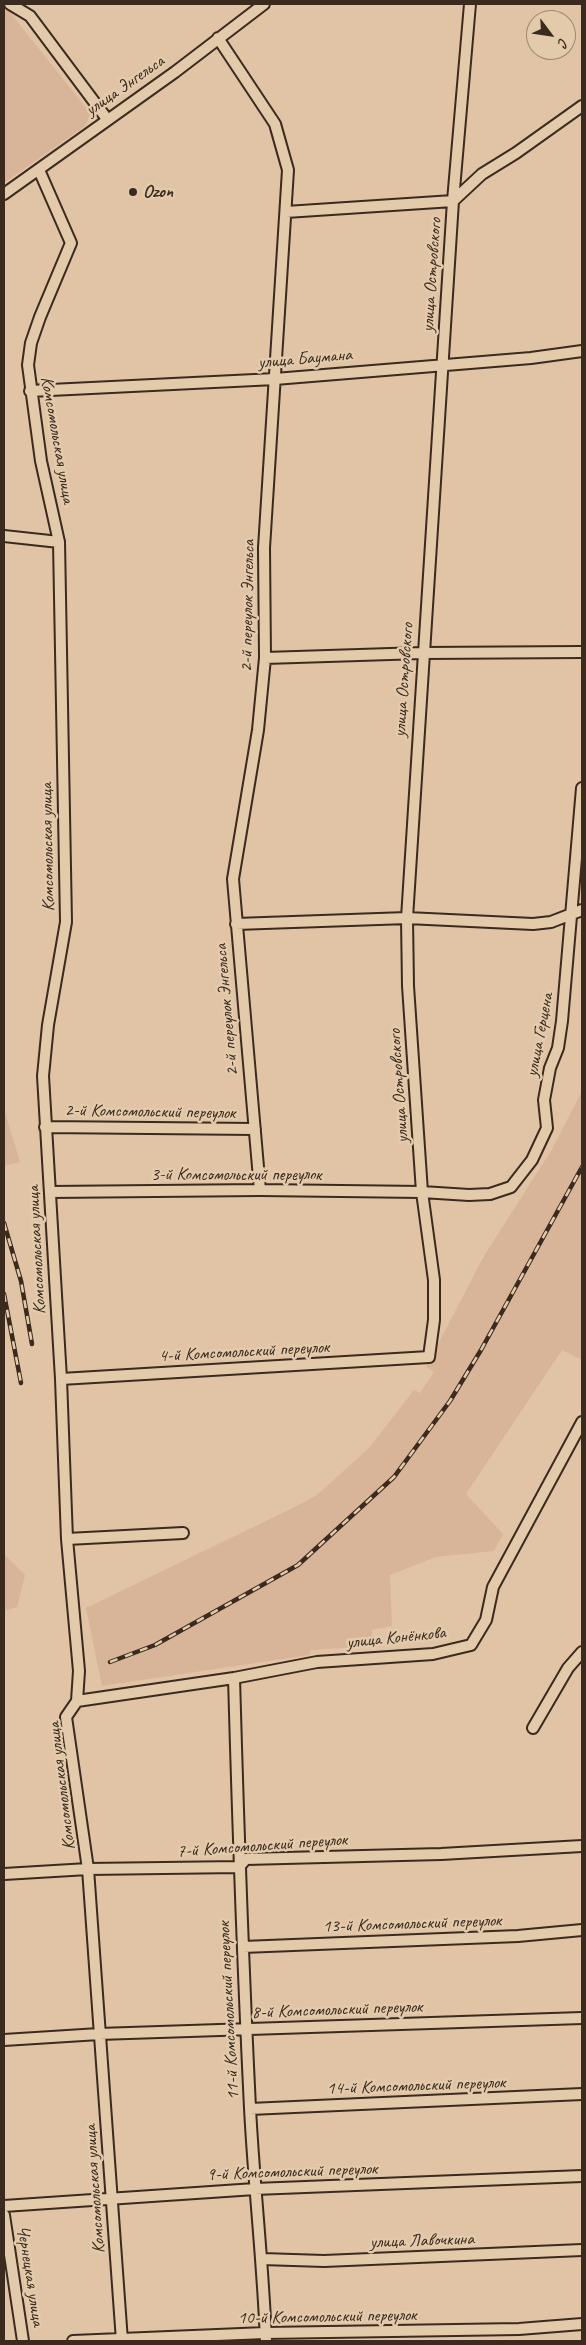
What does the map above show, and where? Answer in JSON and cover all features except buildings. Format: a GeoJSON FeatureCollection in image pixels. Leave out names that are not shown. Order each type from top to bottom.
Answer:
{"type":"FeatureCollection","features":[{"type":"Feature","properties":{"kind":"street"},"geometry":{"type":"LineString","coordinates":[[10,4],[30,16],[106,119]]}},
{"type":"Feature","properties":{"kind":"street","name":"улица Энгельса"},"geometry":{"type":"LineString","coordinates":[[4,194],[264,4]]}},
{"type":"Feature","properties":{"kind":"street","name":"улица Островского"},"geometry":{"type":"LineString","coordinates":[[429,1357],[434,1320],[434,1280],[422,1192],[408,986],[406,918],[453,200],[470,4]]}},
{"type":"Feature","properties":{"kind":"street","name":"2-й переулок Энгельса"},"geometry":{"type":"LineString","coordinates":[[218,38],[275,124],[288,170],[264,548],[265,658],[258,730],[233,878],[260,1190]]}},
{"type":"Feature","properties":{"kind":"street"},"geometry":{"type":"LineString","coordinates":[[286,212],[453,200],[482,174],[582,106]]}},
{"type":"Feature","properties":{"kind":"street","name":"Комсомольская улица"},"geometry":{"type":"LineString","coordinates":[[39,170],[71,243],[31,343],[28,365],[30,391],[41,461],[60,542],[66,922],[47,1034],[44,1076],[45,1127],[61,1379],[67,1539],[78,1672],[77,1701],[66,1717],[88,1869],[122,2341]]}},
{"type":"Feature","properties":{"kind":"street","name":"улица Баумана"},"geometry":{"type":"LineString","coordinates":[[30,391],[275,379],[442,363],[531,358],[582,350]]}},
{"type":"Feature","properties":{"kind":"street"},"geometry":{"type":"LineString","coordinates":[[4,536],[60,542]]}},
{"type":"Feature","properties":{"kind":"street"},"geometry":{"type":"LineString","coordinates":[[265,658],[422,653],[582,652]]}},
{"type":"Feature","properties":{"kind":"street","name":"улица Герцена"},"geometry":{"type":"LineString","coordinates":[[422,1192],[469,1195],[490,1194],[511,1187],[532,1160],[547,1128],[544,1100],[550,1068],[558,1048],[577,912],[582,788]]}},
{"type":"Feature","properties":{"kind":"street"},"geometry":{"type":"LineString","coordinates":[[236,924],[406,918],[533,924],[551,922],[577,912]]}},
{"type":"Feature","properties":{"kind":"street","name":"2-й Комсомольский переулок"},"geometry":{"type":"LineString","coordinates":[[45,1127],[255,1129]]}},
{"type":"Feature","properties":{"kind":"street","name":"3-й Комсомольский переулок"},"geometry":{"type":"LineString","coordinates":[[50,1192],[260,1190],[422,1192]]}},
{"type":"Feature","properties":{"kind":"street","name":"4-й Комсомольский переулок"},"geometry":{"type":"LineString","coordinates":[[61,1379],[429,1357]]}},
{"type":"Feature","properties":{"kind":"street","name":"улица Конёнкова"},"geometry":{"type":"LineString","coordinates":[[77,1701],[234,1678],[318,1662],[433,1654],[471,1645],[486,1620],[493,1586],[582,1422]]}},
{"type":"Feature","properties":{"kind":"street"},"geometry":{"type":"LineString","coordinates":[[67,1539],[183,1533]]}},
{"type":"Feature","properties":{"kind":"street"},"geometry":{"type":"LineString","coordinates":[[533,1728],[568,1668],[582,1652]]}},
{"type":"Feature","properties":{"kind":"street","name":"11-й Комсомольский переулок"},"geometry":{"type":"LineString","coordinates":[[234,1678],[239,1867],[250,2109],[262,2259],[265,2337]]}},
{"type":"Feature","properties":{"kind":"street","name":"7-й Комсомольский переулок"},"geometry":{"type":"LineString","coordinates":[[4,1874],[88,1869],[239,1867],[246,1860],[441,1854],[582,1846]]}},
{"type":"Feature","properties":{"kind":"street","name":"13-й Комсомольский переулок"},"geometry":{"type":"LineString","coordinates":[[243,1947],[518,1936],[582,1930]]}},
{"type":"Feature","properties":{"kind":"street","name":"8-й Комсомольский переулок"},"geometry":{"type":"LineString","coordinates":[[4,2040],[99,2034],[582,2018]]}},
{"type":"Feature","properties":{"kind":"street","name":"14-й Комсомольский переулок"},"geometry":{"type":"LineString","coordinates":[[250,2109],[582,2094]]}},
{"type":"Feature","properties":{"kind":"street","name":"9-й Комсомольский переулок"},"geometry":{"type":"LineString","coordinates":[[4,2206],[255,2189],[582,2176]]}},
{"type":"Feature","properties":{"kind":"street","name":"Чернецкая улица"},"geometry":{"type":"LineString","coordinates":[[4,2215],[23,2341]]}},
{"type":"Feature","properties":{"kind":"street","name":"улица Лавочкина"},"geometry":{"type":"LineString","coordinates":[[262,2259],[324,2261],[582,2250]]}},
{"type":"Feature","properties":{"kind":"street","name":"10-й Комсомольский переулок"},"geometry":{"type":"LineString","coordinates":[[73,2341],[519,2329],[582,2324]]}},
{"type":"Feature","properties":{"kind":"shaded area"},"geometry":{"type":"Polygon","coordinates":[[[4,9],[8,10],[91,114],[85,126],[4,183],[4,9]]]}},
{"type":"Feature","properties":{"kind":"shaded area"},"geometry":{"type":"Polygon","coordinates":[[[582,1091],[582,1360],[562,1350],[466,1494],[503,1534],[494,1551],[436,1557],[390,1575],[392,1626],[372,1630],[372,1646],[311,1650],[309,1655],[102,1686],[86,1608],[317,1495],[369,1448],[414,1390],[420,1393],[434,1372],[426,1367],[484,1256],[551,1151],[582,1091]]]}},
{"type":"Feature","properties":{"kind":"shaded area"},"geometry":{"type":"Polygon","coordinates":[[[4,1109],[20,1162],[4,1166],[4,1109]]]}},
{"type":"Feature","properties":{"kind":"shaded area"},"geometry":{"type":"Polygon","coordinates":[[[4,1554],[25,1575],[17,1607],[4,1611],[4,1554]]]}},
{"type":"Feature","properties":{"kind":"railway"},"geometry":{"type":"LineString","coordinates":[[110,1662],[155,1645],[298,1565],[394,1477],[450,1401],[481,1350],[582,1167]]}},
{"type":"Feature","properties":{"kind":"railway"},"geometry":{"type":"LineString","coordinates":[[4,1223],[21,1281],[32,1344]]}},
{"type":"Feature","properties":{"kind":"railway"},"geometry":{"type":"LineString","coordinates":[[4,1294],[21,1383]]}},
{"type":"Feature","properties":{"kind":"place","name":"Ozon"},"geometry":{"type":"Point","coordinates":[133,192]}}]}
